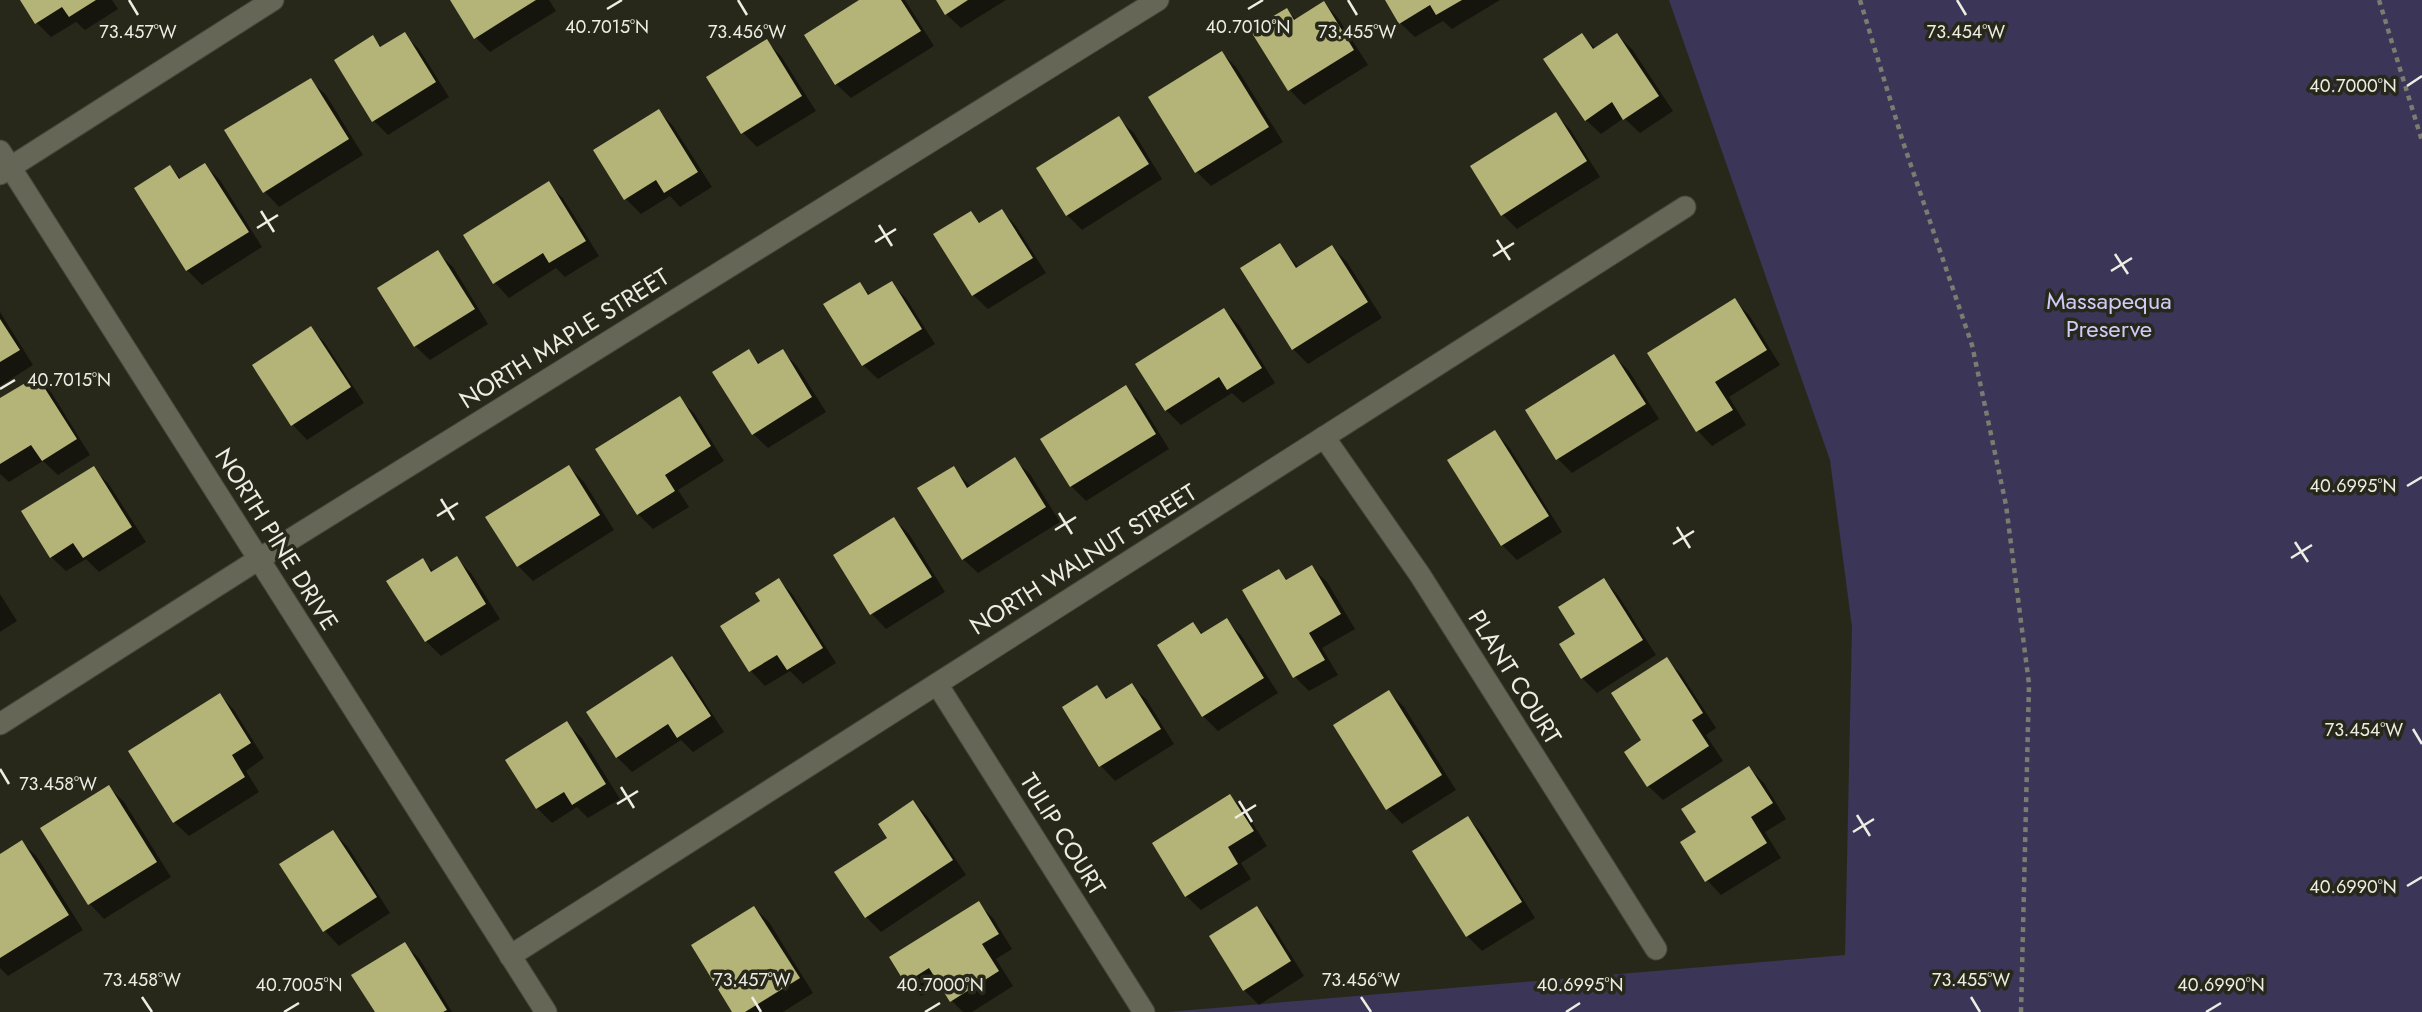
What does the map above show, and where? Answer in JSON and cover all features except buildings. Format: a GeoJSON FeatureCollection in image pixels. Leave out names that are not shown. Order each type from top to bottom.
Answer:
{"type":"FeatureCollection","features":[{"type":"Feature","properties":{"kind":"street"},"geometry":{"type":"LineString","coordinates":[[4,164],[273,0]]}},
{"type":"Feature","properties":{"kind":"street","name":"NORTH MAPLE STREET"},"geometry":{"type":"LineString","coordinates":[[0,724],[259,559],[1158,0]]}},
{"type":"Feature","properties":{"kind":"street","name":"NORTH PINE DRIVE"},"geometry":{"type":"LineString","coordinates":[[4,164],[259,559],[545,1012]]}},
{"type":"Feature","properties":{"kind":"street","name":"NORTH WALNUT STREET"},"geometry":{"type":"LineString","coordinates":[[510,956],[1685,207]]}},
{"type":"Feature","properties":{"kind":"street","name":"PLANT COURT"},"geometry":{"type":"LineString","coordinates":[[1324,438],[1420,575],[1656,949]]}},
{"type":"Feature","properties":{"kind":"street","name":"TULIP COURT"},"geometry":{"type":"LineString","coordinates":[[937,684],[1144,1012]]}},
{"type":"Feature","properties":{"kind":"path"},"geometry":{"type":"LineString","coordinates":[[1860,0],[1903,142],[1972,345],[2006,505],[2029,684],[2021,1012]]}},
{"type":"Feature","properties":{"kind":"path"},"geometry":{"type":"LineString","coordinates":[[2379,0],[2422,141]]}},
{"type":"Feature","properties":{"kind":"green space","name":"Massapequa Preserve"},"geometry":{"type":"Polygon","coordinates":[[[1669,0],[2422,0],[2422,1012],[1167,1012],[1845,955],[1852,627],[1830,460],[1669,0]]]}}]}
